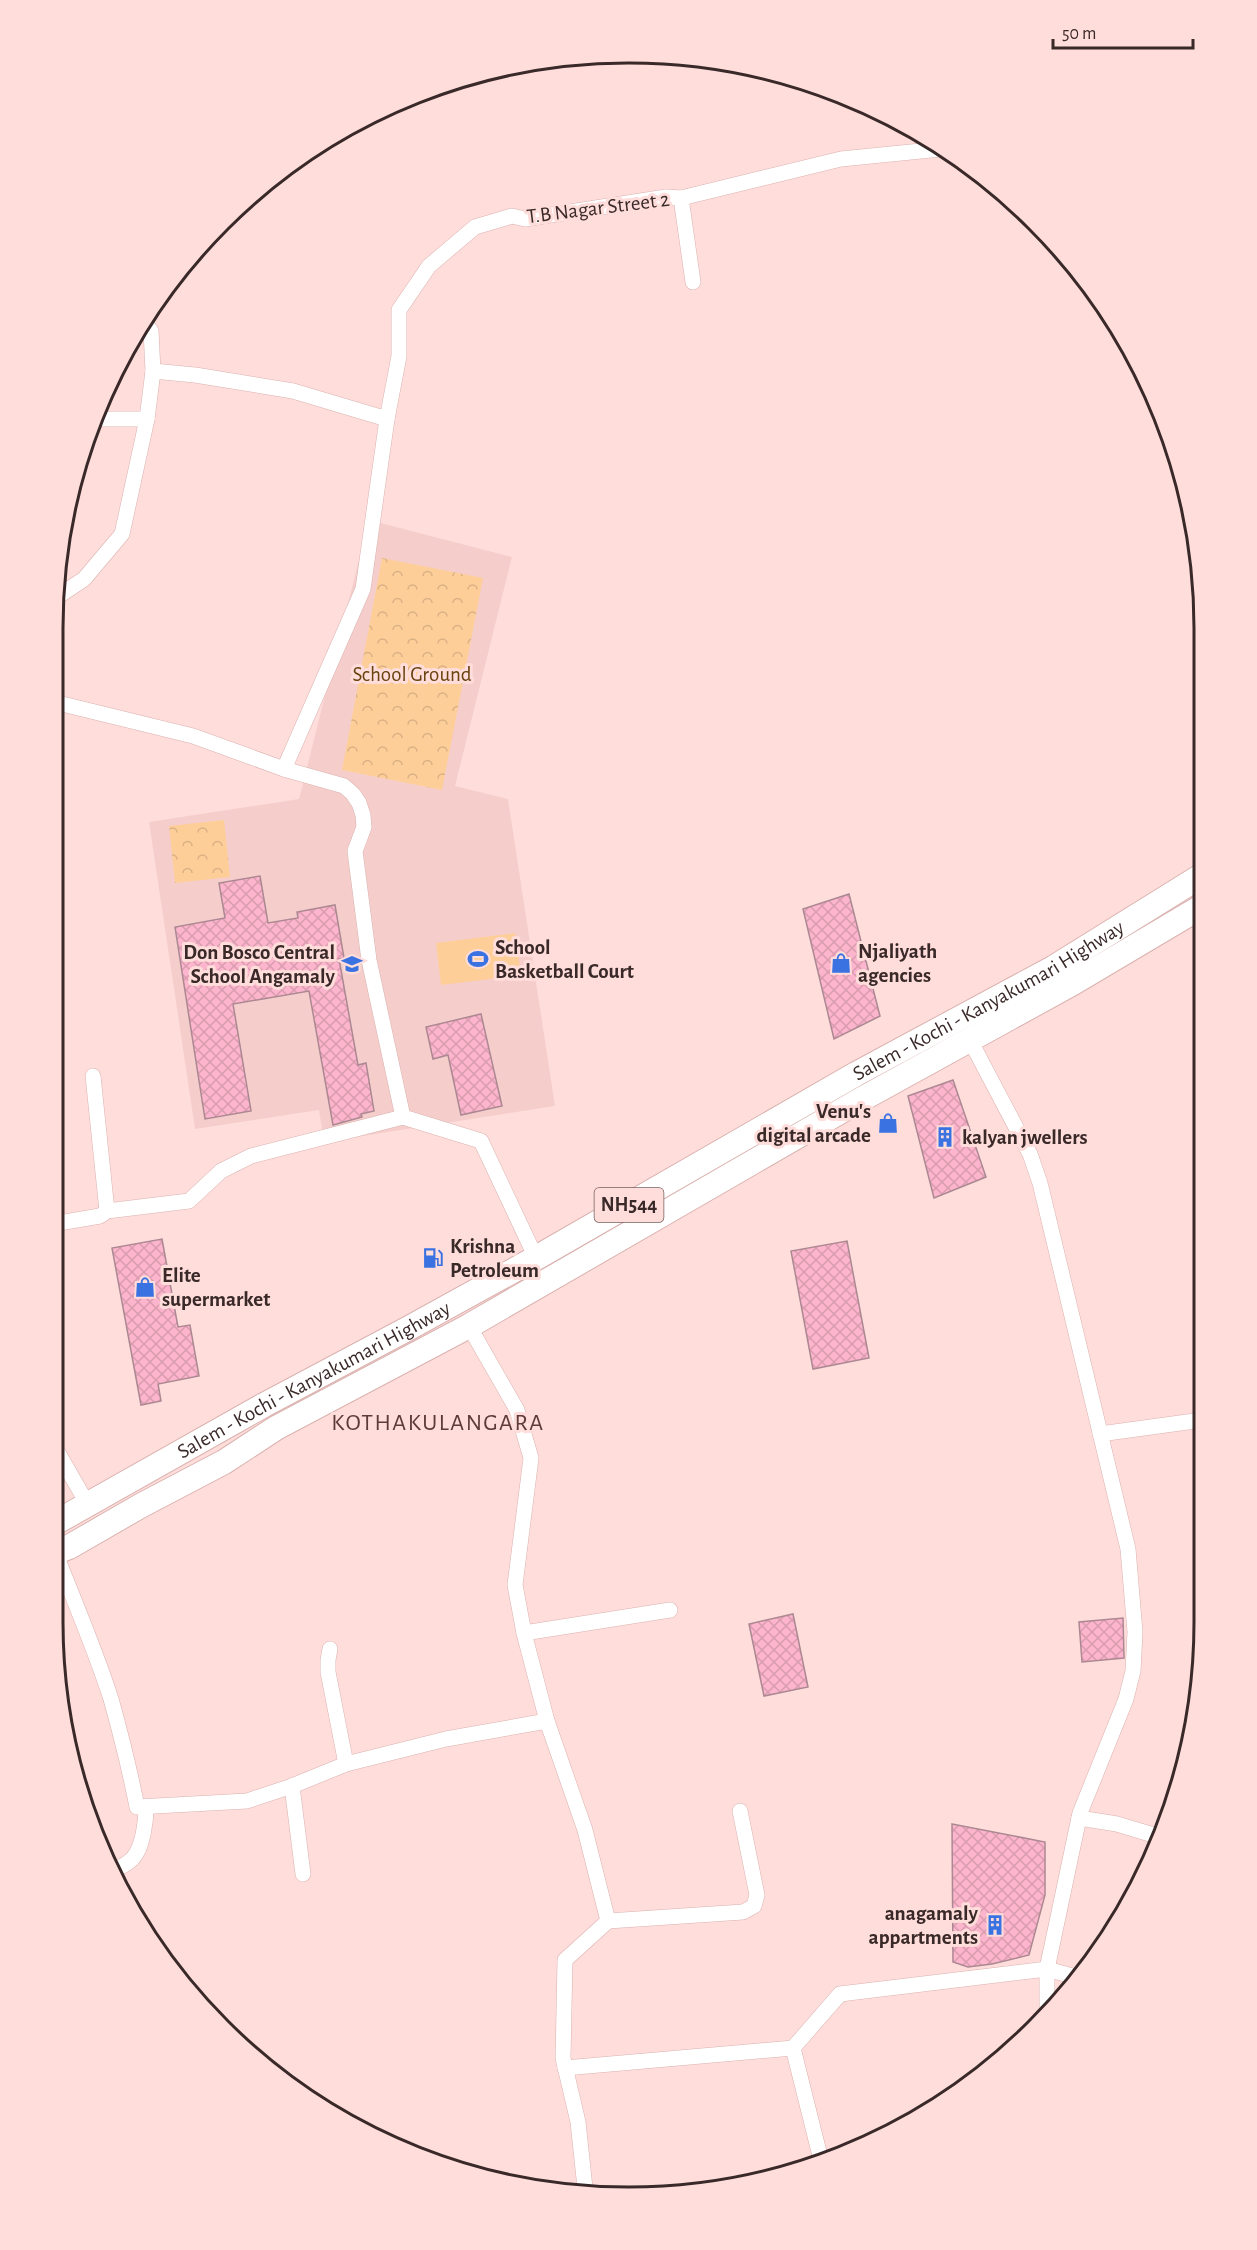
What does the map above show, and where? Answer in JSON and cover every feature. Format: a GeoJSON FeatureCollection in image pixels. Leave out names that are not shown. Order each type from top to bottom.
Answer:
{"type":"FeatureCollection","features":[{"type":"Feature","properties":{"kind":"highway","name":"Salem - Kochi - Kanyakumari Highway"},"geometry":{"type":"LineString","coordinates":[[63,1519],[264,1405],[390,1339],[536,1258],[856,1074],[1053,968],[1194,880]]}},
{"type":"Feature","properties":{"kind":"highway","name":"Salem - Kochi - Kanyakumari Highway"},"geometry":{"type":"LineString","coordinates":[[63,1549],[224,1462],[295,1417],[469,1326],[862,1099],[1074,983],[1194,910]]}},
{"type":"Feature","properties":{"kind":"street","name":"T.B Nagar Street 2"},"geometry":{"type":"LineString","coordinates":[[284,770],[363,589],[387,419],[399,356],[399,310],[429,266],[476,227],[512,216],[525,219],[666,197],[681,198],[841,159],[930,150]]}},
{"type":"Feature","properties":{"kind":"street"},"geometry":{"type":"LineString","coordinates":[[681,198],[693,282]]}},
{"type":"Feature","properties":{"kind":"street"},"geometry":{"type":"LineString","coordinates":[[64,592],[84,579],[122,534],[147,419],[153,371],[149,329]]}},
{"type":"Feature","properties":{"kind":"street"},"geometry":{"type":"LineString","coordinates":[[153,371],[195,375],[293,392],[387,419]]}},
{"type":"Feature","properties":{"kind":"street"},"geometry":{"type":"LineString","coordinates":[[103,419],[147,419]]}},
{"type":"Feature","properties":{"kind":"street"},"geometry":{"type":"LineString","coordinates":[[63,704],[193,736],[284,770],[344,786],[353,794],[363,814],[364,827],[355,851],[368,949],[403,1117]]}},
{"type":"Feature","properties":{"kind":"street"},"geometry":{"type":"LineString","coordinates":[[970,1040],[1036,1168],[1128,1548],[1135,1632],[1134,1661],[1126,1699],[1079,1818],[1047,1969],[1047,2001]]}},
{"type":"Feature","properties":{"kind":"street"},"geometry":{"type":"LineString","coordinates":[[93,1076],[107,1210]]}},
{"type":"Feature","properties":{"kind":"street"},"geometry":{"type":"LineString","coordinates":[[63,1222],[100,1216],[107,1210],[189,1201],[221,1172],[251,1156],[403,1117],[481,1141],[536,1258]]}},
{"type":"Feature","properties":{"kind":"street"},"geometry":{"type":"LineString","coordinates":[[469,1326],[517,1410],[531,1458],[515,1585],[524,1633],[547,1721],[585,1830],[608,1921]]}},
{"type":"Feature","properties":{"kind":"street"},"geometry":{"type":"LineString","coordinates":[[1100,1434],[1194,1421]]}},
{"type":"Feature","properties":{"kind":"street"},"geometry":{"type":"LineString","coordinates":[[63,1461],[88,1505]]}},
{"type":"Feature","properties":{"kind":"street"},"geometry":{"type":"LineString","coordinates":[[63,1575],[94,1651],[110,1699],[128,1761],[137,1807],[247,1801],[346,1764],[447,1739],[547,1721]]}},
{"type":"Feature","properties":{"kind":"street"},"geometry":{"type":"LineString","coordinates":[[524,1633],[670,1610]]}},
{"type":"Feature","properties":{"kind":"street"},"geometry":{"type":"LineString","coordinates":[[330,1649],[327,1660],[328,1672],[346,1764]]}},
{"type":"Feature","properties":{"kind":"street"},"geometry":{"type":"LineString","coordinates":[[292,1786],[303,1874]]}},
{"type":"Feature","properties":{"kind":"street"},"geometry":{"type":"LineString","coordinates":[[119,1868],[133,1858],[140,1843],[146,1807]]}},
{"type":"Feature","properties":{"kind":"street"},"geometry":{"type":"LineString","coordinates":[[585,2185],[578,2122],[562,2058],[565,1960],[608,1921],[743,1912],[754,1906],[757,1894],[740,1811]]}},
{"type":"Feature","properties":{"kind":"street"},"geometry":{"type":"LineString","coordinates":[[1079,1818],[1117,1824],[1152,1835]]}},
{"type":"Feature","properties":{"kind":"street"},"geometry":{"type":"LineString","coordinates":[[565,2068],[794,2048],[840,1994],[1047,1969],[1069,1975]]}},
{"type":"Feature","properties":{"kind":"street"},"geometry":{"type":"LineString","coordinates":[[794,2048],[819,2153]]}},
{"type":"Feature","properties":{"kind":"shaded area","name":"Don Bosco Central School Angamaly"},"geometry":{"type":"Polygon","coordinates":[[[369,520],[512,557],[455,786],[508,799],[555,1106],[324,1142],[319,1110],[195,1129],[149,822],[299,799],[369,520]]]}},
{"type":"Feature","properties":{"kind":"green space","name":"School Ground"},"geometry":{"type":"Polygon","coordinates":[[[382,558],[483,578],[442,790],[342,770],[382,558]]]}},
{"type":"Feature","properties":{"kind":"green space"},"geometry":{"type":"Polygon","coordinates":[[[224,820],[230,877],[175,883],[169,826],[224,820]]]}},
{"type":"Feature","properties":{"kind":"green space","name":"School Basketball Court"},"geometry":{"type":"Polygon","coordinates":[[[515,933],[521,975],[441,985],[436,943],[515,933]]]}},
{"type":"Feature","properties":{"kind":"building"},"geometry":{"type":"Polygon","coordinates":[[[260,876],[268,923],[298,918],[297,912],[335,905],[344,958],[339,959],[358,1065],[366,1063],[374,1111],[361,1114],[362,1117],[333,1125],[309,991],[233,1004],[251,1111],[205,1119],[175,927],[225,918],[219,883],[260,876]]]}},
{"type":"Feature","properties":{"kind":"building","name":"Njaliyath agencies"},"geometry":{"type":"Polygon","coordinates":[[[849,894],[880,1016],[834,1039],[803,909],[849,894]]]}},
{"type":"Feature","properties":{"kind":"building"},"geometry":{"type":"Polygon","coordinates":[[[481,1014],[502,1106],[461,1115],[448,1055],[433,1059],[426,1027],[481,1014]]]}},
{"type":"Feature","properties":{"kind":"building","name":"kalyan jwellers"},"geometry":{"type":"Polygon","coordinates":[[[953,1080],[986,1177],[934,1198],[908,1096],[953,1080]]]}},
{"type":"Feature","properties":{"kind":"building","name":"Elite supermarket"},"geometry":{"type":"Polygon","coordinates":[[[162,1239],[178,1327],[190,1325],[199,1376],[158,1384],[161,1401],[141,1405],[112,1248],[162,1239]]]}},
{"type":"Feature","properties":{"kind":"building"},"geometry":{"type":"Polygon","coordinates":[[[847,1241],[869,1358],[813,1369],[791,1251],[847,1241]]]}},
{"type":"Feature","properties":{"kind":"building"},"geometry":{"type":"Polygon","coordinates":[[[793,1614],[808,1687],[764,1696],[749,1624],[793,1614]]]}},
{"type":"Feature","properties":{"kind":"building"},"geometry":{"type":"Polygon","coordinates":[[[1123,1618],[1124,1658],[1082,1662],[1079,1622],[1123,1618]]]}},
{"type":"Feature","properties":{"kind":"building","name":"anagamaly appartments"},"geometry":{"type":"Polygon","coordinates":[[[952,1824],[1045,1842],[1045,1895],[1029,1955],[968,1967],[953,1962],[952,1824]]]}},
{"type":"Feature","properties":{"kind":"place","name":"School Basketball Court"},"geometry":{"type":"Point","coordinates":[478,959]}},
{"type":"Feature","properties":{"kind":"place","name":"Njaliyath agencies"},"geometry":{"type":"Point","coordinates":[841,963]}},
{"type":"Feature","properties":{"kind":"place","name":"Don Bosco Central School Angamaly"},"geometry":{"type":"Point","coordinates":[352,964]}},
{"type":"Feature","properties":{"kind":"place","name":"Venu's digital arcade"},"geometry":{"type":"Point","coordinates":[888,1123]}},
{"type":"Feature","properties":{"kind":"place","name":"kalyan jwellers"},"geometry":{"type":"Point","coordinates":[945,1137]}},
{"type":"Feature","properties":{"kind":"place","name":"Krishna Petroleum"},"geometry":{"type":"Point","coordinates":[433,1258]}},
{"type":"Feature","properties":{"kind":"place","name":"Elite supermarket"},"geometry":{"type":"Point","coordinates":[145,1287]}},
{"type":"Feature","properties":{"kind":"place","name":"anagamaly appartments"},"geometry":{"type":"Point","coordinates":[995,1925]}},
{"type":"Feature","properties":{"kind":"district","name":"KOTHAKULANGARA"},"geometry":{"type":"Point","coordinates":[438,1423]}}]}
